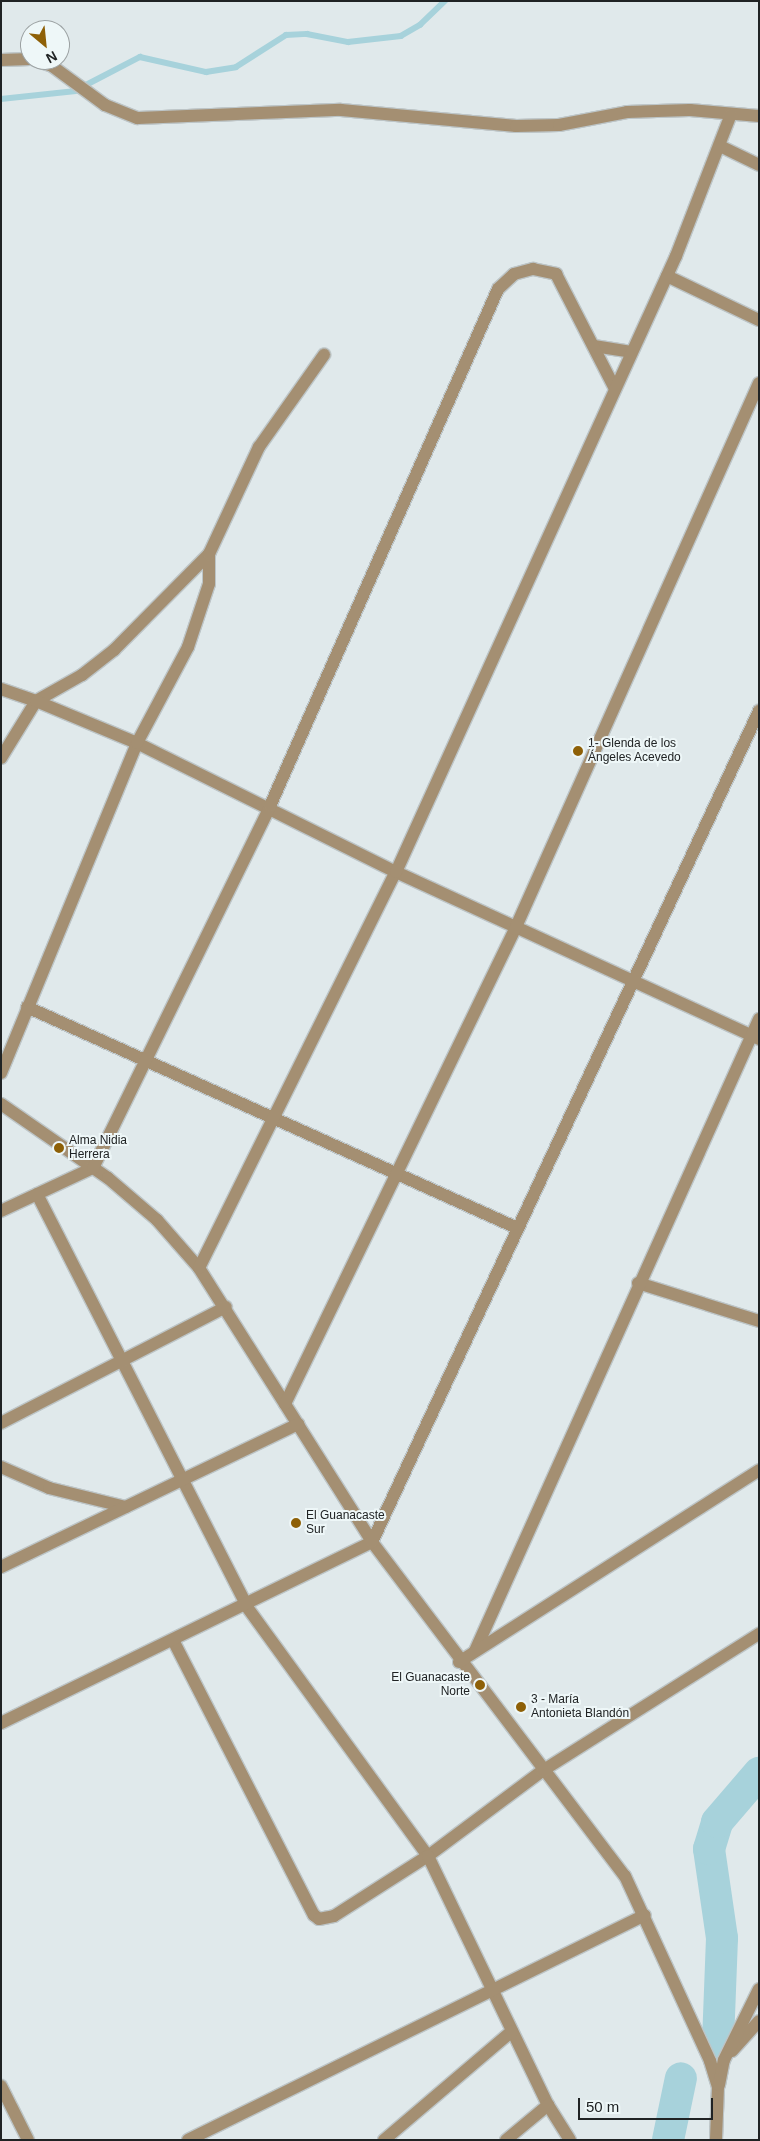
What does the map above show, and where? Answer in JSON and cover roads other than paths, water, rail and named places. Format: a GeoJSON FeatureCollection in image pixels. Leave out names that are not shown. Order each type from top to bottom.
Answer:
{"type":"FeatureCollection","features":[{"type":"Feature","properties":{"kind":"street"},"geometry":{"type":"LineString","coordinates":[[1,60],[20,59]]}},
{"type":"Feature","properties":{"kind":"street"},"geometry":{"type":"LineString","coordinates":[[57,70],[105,105],[138,118],[341,110],[516,126],[558,125],[627,112],[759,116]]}},
{"type":"Feature","properties":{"kind":"street"},"geometry":{"type":"LineString","coordinates":[[199,1268],[272,1114],[396,872],[614,387],[667,276],[732,114]]}},
{"type":"Feature","properties":{"kind":"street"},"geometry":{"type":"LineString","coordinates":[[720,146],[759,165]]}},
{"type":"Feature","properties":{"kind":"street"},"geometry":{"type":"LineString","coordinates":[[1,1211],[93,1168],[270,806],[498,289],[514,274],[533,269],[556,274],[614,387]]}},
{"type":"Feature","properties":{"kind":"street"},"geometry":{"type":"LineString","coordinates":[[667,276],[759,320]]}},
{"type":"Feature","properties":{"kind":"street"},"geometry":{"type":"LineString","coordinates":[[594,346],[630,352]]}},
{"type":"Feature","properties":{"kind":"street"},"geometry":{"type":"LineString","coordinates":[[1,758],[36,702],[114,650],[209,554],[259,447],[324,354]]}},
{"type":"Feature","properties":{"kind":"street"},"geometry":{"type":"LineString","coordinates":[[285,1404],[515,928],[759,383]]}},
{"type":"Feature","properties":{"kind":"street"},"geometry":{"type":"LineString","coordinates":[[1,1073],[137,743],[188,647],[210,584],[209,554]]}},
{"type":"Feature","properties":{"kind":"street"},"geometry":{"type":"LineString","coordinates":[[1,689],[137,743],[270,806],[396,872],[755,1037]]}},
{"type":"Feature","properties":{"kind":"street"},"geometry":{"type":"LineString","coordinates":[[1,1723],[247,1607],[372,1542],[515,1227],[635,982],[759,711]]}},
{"type":"Feature","properties":{"kind":"street"},"geometry":{"type":"LineString","coordinates":[[27,1007],[148,1058],[272,1114],[395,1176],[515,1227]]}},
{"type":"Feature","properties":{"kind":"street"},"geometry":{"type":"LineString","coordinates":[[475,1651],[638,1283],[755,1037],[759,1019]]}},
{"type":"Feature","properties":{"kind":"street"},"geometry":{"type":"LineString","coordinates":[[1,1104],[93,1168],[157,1220],[199,1268],[226,1307],[372,1542],[459,1662],[625,1876],[645,1915],[718,2087]]}},
{"type":"Feature","properties":{"kind":"street"},"geometry":{"type":"LineString","coordinates":[[37,1194],[118,1361],[247,1607],[428,1856],[548,2105],[570,2140]]}},
{"type":"Feature","properties":{"kind":"street"},"geometry":{"type":"LineString","coordinates":[[638,1283],[759,1321]]}},
{"type":"Feature","properties":{"kind":"street"},"geometry":{"type":"LineString","coordinates":[[1,1423],[226,1307]]}},
{"type":"Feature","properties":{"kind":"street"},"geometry":{"type":"LineString","coordinates":[[1,1567],[183,1482],[298,1424]]}},
{"type":"Feature","properties":{"kind":"street"},"geometry":{"type":"LineString","coordinates":[[1,1468],[41,1486],[126,1507]]}},
{"type":"Feature","properties":{"kind":"street"},"geometry":{"type":"LineString","coordinates":[[459,1662],[759,1470]]}},
{"type":"Feature","properties":{"kind":"street"},"geometry":{"type":"LineString","coordinates":[[174,1642],[314,1915],[319,1919],[334,1916],[428,1856],[542,1771],[759,1634]]}},
{"type":"Feature","properties":{"kind":"street"},"geometry":{"type":"LineString","coordinates":[[188,2140],[645,1915]]}},
{"type":"Feature","properties":{"kind":"street"},"geometry":{"type":"LineString","coordinates":[[716,2140],[718,2087],[724,2060],[759,1989]]}},
{"type":"Feature","properties":{"kind":"street"},"geometry":{"type":"LineString","coordinates":[[724,2060],[759,2021]]}},
{"type":"Feature","properties":{"kind":"street"},"geometry":{"type":"LineString","coordinates":[[384,2140],[512,2031]]}},
{"type":"Feature","properties":{"kind":"street"},"geometry":{"type":"LineString","coordinates":[[1,2086],[28,2140]]}},
{"type":"Feature","properties":{"kind":"street"},"geometry":{"type":"LineString","coordinates":[[506,2140],[548,2105]]}},
{"type":"Feature","properties":{"kind":"waterway"},"geometry":{"type":"LineString","coordinates":[[86,85],[140,57],[206,72],[236,67],[286,35],[307,34],[348,42],[401,36],[420,25],[445,1]]}},
{"type":"Feature","properties":{"kind":"waterway"},"geometry":{"type":"LineString","coordinates":[[1,99],[76,91]]}},
{"type":"Feature","properties":{"kind":"waterway"},"geometry":{"type":"LineString","coordinates":[[718,2042],[722,1938],[709,1849],[717,1822],[759,1773]]}},
{"type":"Feature","properties":{"kind":"waterway"},"geometry":{"type":"LineString","coordinates":[[668,2140],[681,2078]]}},
{"type":"Feature","properties":{"kind":"place","name":"1- Glenda de los Ángeles Acevedo"},"geometry":{"type":"Point","coordinates":[578,751]}},
{"type":"Feature","properties":{"kind":"place","name":"Alma Nidia Herrera"},"geometry":{"type":"Point","coordinates":[59,1148]}},
{"type":"Feature","properties":{"kind":"place","name":"El Guanacaste Sur"},"geometry":{"type":"Point","coordinates":[296,1523]}},
{"type":"Feature","properties":{"kind":"place","name":"El Guanacaste Norte"},"geometry":{"type":"Point","coordinates":[480,1685]}},
{"type":"Feature","properties":{"kind":"place","name":"3 - María Antonieta Blandón"},"geometry":{"type":"Point","coordinates":[521,1707]}}]}
